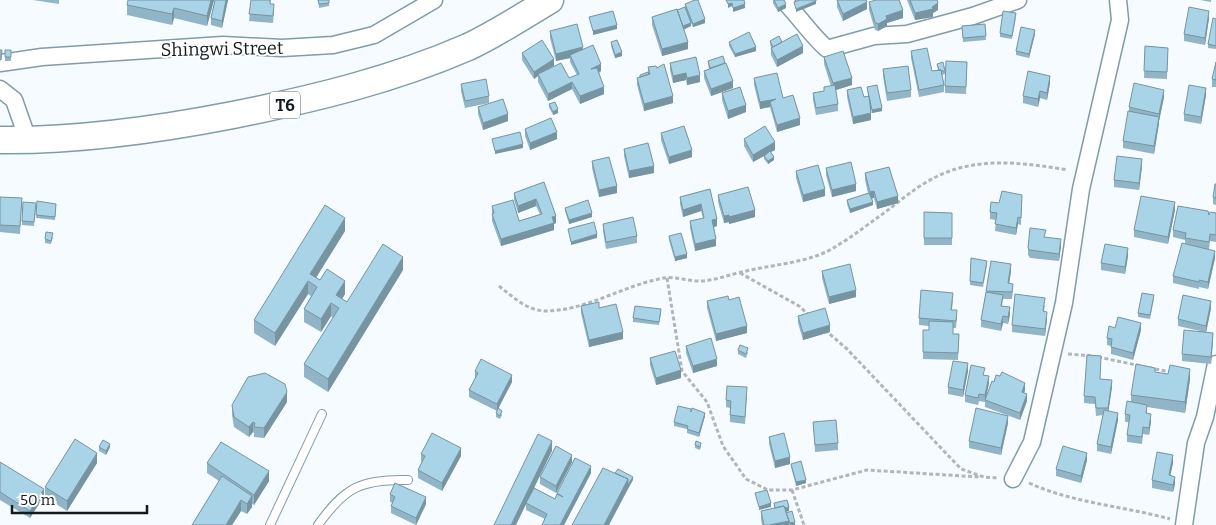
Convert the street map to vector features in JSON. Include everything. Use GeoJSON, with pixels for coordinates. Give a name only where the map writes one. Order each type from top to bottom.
{"type":"FeatureCollection","features":[{"type":"Feature","properties":{"kind":"highway","name":"T6"},"geometry":{"type":"LineString","coordinates":[[0,140],[28,140],[170,127],[295,103],[359,87],[408,71],[469,46],[550,0]]}},
{"type":"Feature","properties":{"kind":"street","name":"Shingwi Street"},"geometry":{"type":"LineString","coordinates":[[0,63],[42,57],[223,45],[282,48],[333,46],[374,35],[434,0]]}},
{"type":"Feature","properties":{"kind":"street"},"geometry":{"type":"LineString","coordinates":[[783,0],[798,16],[809,32],[827,49],[874,36],[907,34],[973,16],[1018,0]]}},
{"type":"Feature","properties":{"kind":"street"},"geometry":{"type":"LineString","coordinates":[[1012,479],[1032,442],[1053,353],[1064,303],[1085,172],[1120,20],[1118,0]]}},
{"type":"Feature","properties":{"kind":"street"},"geometry":{"type":"LineString","coordinates":[[0,89],[14,100],[28,140]]}},
{"type":"Feature","properties":{"kind":"street"},"geometry":{"type":"LineString","coordinates":[[1187,524],[1196,443],[1205,417],[1216,364]]}},
{"type":"Feature","properties":{"kind":"lane"},"geometry":{"type":"LineString","coordinates":[[270,525],[322,414]]}},
{"type":"Feature","properties":{"kind":"lane"},"geometry":{"type":"LineString","coordinates":[[318,525],[343,494],[364,484],[386,480],[408,480]]}},
{"type":"Feature","properties":{"kind":"path"},"geometry":{"type":"LineString","coordinates":[[499,286],[518,302],[543,311],[559,310],[599,299],[643,283],[667,278],[695,282],[716,280],[740,272],[817,256],[859,231],[924,183],[956,168],[991,162],[1025,163],[1085,172]]}},
{"type":"Feature","properties":{"kind":"path"},"geometry":{"type":"LineString","coordinates":[[740,272],[799,306],[813,318]]}},
{"type":"Feature","properties":{"kind":"path"},"geometry":{"type":"LineString","coordinates":[[667,278],[682,371],[707,402],[723,446],[746,479],[768,490],[792,490],[867,470],[1012,479],[1022,480],[1056,495],[1143,512],[1187,524]]}},
{"type":"Feature","properties":{"kind":"path"},"geometry":{"type":"LineString","coordinates":[[820,324],[847,349],[961,469],[984,477]]}},
{"type":"Feature","properties":{"kind":"path"},"geometry":{"type":"LineString","coordinates":[[1053,353],[1126,361],[1178,374]]}},
{"type":"Feature","properties":{"kind":"path"},"geometry":{"type":"LineString","coordinates":[[792,490],[804,525]]}},
{"type":"Feature","properties":{"kind":"building"},"geometry":{"type":"Polygon","coordinates":[[[128,0],[211,0],[207,16],[174,8],[172,14],[127,5],[128,0]]]}},
{"type":"Feature","properties":{"kind":"building"},"geometry":{"type":"Polygon","coordinates":[[[215,0],[226,0],[222,21],[211,18],[215,0]]]}},
{"type":"Feature","properties":{"kind":"building"},"geometry":{"type":"Polygon","coordinates":[[[251,0],[270,0],[270,4],[274,4],[273,16],[249,14],[251,0]]]}},
{"type":"Feature","properties":{"kind":"building"},"geometry":{"type":"Polygon","coordinates":[[[318,0],[329,0],[329,3],[319,4],[318,0]]]}},
{"type":"Feature","properties":{"kind":"building"},"geometry":{"type":"Polygon","coordinates":[[[698,0],[705,19],[693,24],[685,4],[698,0]]]}},
{"type":"Feature","properties":{"kind":"building"},"geometry":{"type":"Polygon","coordinates":[[[726,0],[744,0],[745,4],[733,8],[732,3],[728,4],[726,0]]]}},
{"type":"Feature","properties":{"kind":"building"},"geometry":{"type":"Polygon","coordinates":[[[774,0],[784,0],[786,4],[778,8],[774,0]]]}},
{"type":"Feature","properties":{"kind":"building"},"geometry":{"type":"Polygon","coordinates":[[[800,0],[816,1],[796,9],[794,2],[800,0]]]}},
{"type":"Feature","properties":{"kind":"building"},"geometry":{"type":"Polygon","coordinates":[[[837,0],[866,0],[867,2],[843,14],[837,0]]]}},
{"type":"Feature","properties":{"kind":"building"},"geometry":{"type":"Polygon","coordinates":[[[876,0],[899,0],[903,10],[886,16],[887,19],[878,24],[875,22],[869,2],[876,0]]]}},
{"type":"Feature","properties":{"kind":"building"},"geometry":{"type":"Polygon","coordinates":[[[910,0],[937,0],[938,3],[932,7],[933,9],[915,13],[910,0]]]}},
{"type":"Feature","properties":{"kind":"building"},"geometry":{"type":"Polygon","coordinates":[[[685,7],[691,23],[683,26],[677,10],[685,7]]]}},
{"type":"Feature","properties":{"kind":"building"},"geometry":{"type":"Polygon","coordinates":[[[1189,7],[1209,11],[1205,38],[1184,34],[1189,7]]]}},
{"type":"Feature","properties":{"kind":"building"},"geometry":{"type":"Polygon","coordinates":[[[677,9],[688,42],[662,49],[652,17],[677,9]]]}},
{"type":"Feature","properties":{"kind":"building"},"geometry":{"type":"Polygon","coordinates":[[[613,11],[617,25],[593,31],[589,17],[613,11]]]}},
{"type":"Feature","properties":{"kind":"building"},"geometry":{"type":"Polygon","coordinates":[[[1003,11],[1016,13],[1012,36],[1000,33],[1003,11]]]}},
{"type":"Feature","properties":{"kind":"building"},"geometry":{"type":"Polygon","coordinates":[[[1213,18],[1216,19],[1216,46],[1208,44],[1213,18]]]}},
{"type":"Feature","properties":{"kind":"building"},"geometry":{"type":"Polygon","coordinates":[[[577,24],[583,47],[556,54],[550,31],[577,24]]]}},
{"type":"Feature","properties":{"kind":"building"},"geometry":{"type":"Polygon","coordinates":[[[985,24],[986,36],[963,38],[962,26],[985,24]]]}},
{"type":"Feature","properties":{"kind":"building"},"geometry":{"type":"Polygon","coordinates":[[[1021,27],[1035,30],[1029,54],[1016,51],[1021,27]]]}},
{"type":"Feature","properties":{"kind":"building"},"geometry":{"type":"Polygon","coordinates":[[[749,32],[756,47],[735,54],[729,42],[749,32]]]}},
{"type":"Feature","properties":{"kind":"building"},"geometry":{"type":"Polygon","coordinates":[[[797,34],[803,46],[777,60],[771,48],[797,34]]]}},
{"type":"Feature","properties":{"kind":"building"},"geometry":{"type":"Polygon","coordinates":[[[779,36],[782,42],[773,47],[770,41],[779,36]]]}},
{"type":"Feature","properties":{"kind":"building"},"geometry":{"type":"Polygon","coordinates":[[[542,40],[554,59],[534,72],[522,53],[542,40]]]}},
{"type":"Feature","properties":{"kind":"building"},"geometry":{"type":"Polygon","coordinates":[[[617,40],[622,52],[615,55],[611,42],[617,40]]]}},
{"type":"Feature","properties":{"kind":"building"},"geometry":{"type":"Polygon","coordinates":[[[593,45],[601,64],[591,69],[597,68],[604,87],[580,96],[572,82],[548,94],[538,74],[561,63],[569,78],[579,74],[570,55],[593,45]]]}},
{"type":"Feature","properties":{"kind":"building"},"geometry":{"type":"Polygon","coordinates":[[[1145,46],[1168,48],[1167,72],[1144,71],[1145,46]]]}},
{"type":"Feature","properties":{"kind":"building"},"geometry":{"type":"Polygon","coordinates":[[[927,48],[932,71],[941,70],[944,85],[919,90],[911,51],[927,48]]]}},
{"type":"Feature","properties":{"kind":"building"},"geometry":{"type":"Polygon","coordinates":[[[5,50],[11,50],[11,57],[5,57],[5,50]]]}},
{"type":"Feature","properties":{"kind":"building"},"geometry":{"type":"Polygon","coordinates":[[[843,51],[852,78],[833,83],[824,57],[843,51]]]}},
{"type":"Feature","properties":{"kind":"building"},"geometry":{"type":"Polygon","coordinates":[[[723,56],[725,63],[710,68],[708,61],[723,56]]]}},
{"type":"Feature","properties":{"kind":"building"},"geometry":{"type":"Polygon","coordinates":[[[696,57],[700,75],[687,78],[686,73],[673,76],[670,63],[696,57]]]}},
{"type":"Feature","properties":{"kind":"building"},"geometry":{"type":"Polygon","coordinates":[[[946,61],[967,62],[966,87],[945,86],[946,61]]]}},
{"type":"Feature","properties":{"kind":"building"},"geometry":{"type":"Polygon","coordinates":[[[943,62],[945,71],[941,71],[937,64],[943,62]]]}},
{"type":"Feature","properties":{"kind":"building"},"geometry":{"type":"Polygon","coordinates":[[[1216,62],[1216,80],[1212,79],[1216,62]]]}},
{"type":"Feature","properties":{"kind":"building"},"geometry":{"type":"Polygon","coordinates":[[[726,63],[733,81],[711,89],[704,71],[726,63]]]}},
{"type":"Feature","properties":{"kind":"building"},"geometry":{"type":"Polygon","coordinates":[[[664,64],[673,96],[644,104],[637,78],[650,74],[648,67],[656,66],[657,68],[664,64]]]}},
{"type":"Feature","properties":{"kind":"building"},"geometry":{"type":"Polygon","coordinates":[[[908,66],[911,90],[887,93],[883,69],[908,66]]]}},
{"type":"Feature","properties":{"kind":"building"},"geometry":{"type":"Polygon","coordinates":[[[1028,71],[1050,76],[1047,93],[1040,91],[1038,99],[1023,96],[1028,71]]]}},
{"type":"Feature","properties":{"kind":"building"},"geometry":{"type":"Polygon","coordinates":[[[648,72],[649,74],[640,77],[640,75],[648,72]]]}},
{"type":"Feature","properties":{"kind":"building"},"geometry":{"type":"Polygon","coordinates":[[[777,73],[783,98],[793,95],[800,118],[777,125],[770,102],[776,99],[760,102],[754,78],[777,73]]]}},
{"type":"Feature","properties":{"kind":"building"},"geometry":{"type":"Polygon","coordinates":[[[486,79],[489,96],[465,101],[461,84],[486,79]]]}},
{"type":"Feature","properties":{"kind":"building"},"geometry":{"type":"Polygon","coordinates":[[[1134,83],[1164,90],[1159,114],[1129,107],[1134,83]]]}},
{"type":"Feature","properties":{"kind":"building"},"geometry":{"type":"Polygon","coordinates":[[[835,85],[838,104],[816,108],[813,93],[824,91],[824,87],[835,85]]]}},
{"type":"Feature","properties":{"kind":"building"},"geometry":{"type":"Polygon","coordinates":[[[877,85],[882,108],[872,110],[867,87],[877,85]]]}},
{"type":"Feature","properties":{"kind":"building"},"geometry":{"type":"Polygon","coordinates":[[[1189,85],[1206,88],[1201,117],[1184,114],[1189,85]]]}},
{"type":"Feature","properties":{"kind":"building"},"geometry":{"type":"Polygon","coordinates":[[[740,87],[746,105],[728,111],[722,93],[740,87]]]}},
{"type":"Feature","properties":{"kind":"building"},"geometry":{"type":"Polygon","coordinates":[[[861,87],[864,97],[869,96],[871,113],[853,117],[847,90],[861,87]]]}},
{"type":"Feature","properties":{"kind":"building"},"geometry":{"type":"Polygon","coordinates":[[[503,99],[508,114],[483,123],[478,107],[503,99]]]}},
{"type":"Feature","properties":{"kind":"building"},"geometry":{"type":"Polygon","coordinates":[[[555,102],[558,109],[553,112],[549,104],[555,102]]]}},
{"type":"Feature","properties":{"kind":"building"},"geometry":{"type":"Polygon","coordinates":[[[1128,111],[1159,117],[1154,146],[1123,141],[1128,111]]]}},
{"type":"Feature","properties":{"kind":"building"},"geometry":{"type":"Polygon","coordinates":[[[551,118],[557,132],[530,143],[525,129],[551,118]]]}},
{"type":"Feature","properties":{"kind":"building"},"geometry":{"type":"Polygon","coordinates":[[[684,126],[692,150],[669,157],[661,133],[684,126]]]}},
{"type":"Feature","properties":{"kind":"building"},"geometry":{"type":"Polygon","coordinates":[[[765,126],[775,142],[753,155],[744,139],[765,126]]]}},
{"type":"Feature","properties":{"kind":"building"},"geometry":{"type":"Polygon","coordinates":[[[520,132],[523,144],[495,151],[492,139],[520,132]]]}},
{"type":"Feature","properties":{"kind":"building"},"geometry":{"type":"Polygon","coordinates":[[[648,143],[654,166],[629,171],[624,149],[648,143]]]}},
{"type":"Feature","properties":{"kind":"building"},"geometry":{"type":"Polygon","coordinates":[[[770,151],[774,157],[768,161],[764,156],[770,151]]]}},
{"type":"Feature","properties":{"kind":"building"},"geometry":{"type":"Polygon","coordinates":[[[1117,156],[1142,159],[1139,183],[1114,180],[1117,156]]]}},
{"type":"Feature","properties":{"kind":"building"},"geometry":{"type":"Polygon","coordinates":[[[609,157],[617,186],[599,190],[592,161],[609,157]]]}},
{"type":"Feature","properties":{"kind":"building"},"geometry":{"type":"Polygon","coordinates":[[[851,162],[856,184],[832,190],[826,168],[851,162]]]}},
{"type":"Feature","properties":{"kind":"building"},"geometry":{"type":"Polygon","coordinates":[[[818,165],[825,189],[803,195],[796,171],[818,165]]]}},
{"type":"Feature","properties":{"kind":"building"},"geometry":{"type":"Polygon","coordinates":[[[889,167],[898,196],[877,202],[874,191],[870,192],[865,173],[889,167]]]}},
{"type":"Feature","properties":{"kind":"building"},"geometry":{"type":"Polygon","coordinates":[[[544,182],[556,216],[552,217],[554,223],[501,239],[492,214],[494,213],[492,206],[513,200],[519,221],[542,214],[536,199],[518,206],[514,193],[544,182]]]}},
{"type":"Feature","properties":{"kind":"building"},"geometry":{"type":"Polygon","coordinates":[[[1216,184],[1216,198],[1213,197],[1216,184]]]}},
{"type":"Feature","properties":{"kind":"building"},"geometry":{"type":"Polygon","coordinates":[[[748,187],[755,210],[729,217],[729,215],[724,216],[718,195],[748,187]]]}},
{"type":"Feature","properties":{"kind":"building"},"geometry":{"type":"Polygon","coordinates":[[[710,189],[717,219],[712,220],[716,239],[695,244],[690,221],[704,218],[701,204],[683,210],[680,197],[710,189]]]}},
{"type":"Feature","properties":{"kind":"building"},"geometry":{"type":"Polygon","coordinates":[[[1002,191],[1022,195],[1021,218],[1018,217],[1016,228],[995,224],[997,213],[990,212],[991,202],[999,203],[1002,191]]]}},
{"type":"Feature","properties":{"kind":"building"},"geometry":{"type":"Polygon","coordinates":[[[869,193],[873,202],[850,209],[847,200],[869,193]]]}},
{"type":"Feature","properties":{"kind":"building"},"geometry":{"type":"Polygon","coordinates":[[[1141,196],[1175,202],[1168,237],[1134,230],[1141,196]]]}},
{"type":"Feature","properties":{"kind":"building"},"geometry":{"type":"Polygon","coordinates":[[[0,197],[22,198],[20,226],[0,225],[0,197]]]}},
{"type":"Feature","properties":{"kind":"building"},"geometry":{"type":"Polygon","coordinates":[[[588,200],[592,213],[569,220],[565,208],[588,200]]]}},
{"type":"Feature","properties":{"kind":"building"},"geometry":{"type":"Polygon","coordinates":[[[37,201],[56,204],[55,217],[36,215],[37,201]]]}},
{"type":"Feature","properties":{"kind":"building"},"geometry":{"type":"Polygon","coordinates":[[[23,202],[36,203],[34,222],[22,221],[23,202]]]}},
{"type":"Feature","properties":{"kind":"building"},"geometry":{"type":"Polygon","coordinates":[[[325,205],[345,218],[310,274],[320,280],[327,269],[345,281],[336,295],[347,302],[383,244],[403,257],[328,379],[304,364],[339,308],[331,303],[321,319],[304,309],[317,287],[308,281],[275,333],[254,320],[325,205]]]}},
{"type":"Feature","properties":{"kind":"building"},"geometry":{"type":"Polygon","coordinates":[[[1178,206],[1208,211],[1209,215],[1210,212],[1216,213],[1216,235],[1210,234],[1209,242],[1185,238],[1186,233],[1173,230],[1178,206]]]}},
{"type":"Feature","properties":{"kind":"building"},"geometry":{"type":"Polygon","coordinates":[[[924,212],[952,213],[952,238],[924,238],[924,212]]]}},
{"type":"Feature","properties":{"kind":"building"},"geometry":{"type":"Polygon","coordinates":[[[633,217],[637,236],[606,242],[603,224],[633,217]]]}},
{"type":"Feature","properties":{"kind":"building"},"geometry":{"type":"Polygon","coordinates":[[[594,222],[597,234],[571,242],[568,229],[594,222]]]}},
{"type":"Feature","properties":{"kind":"building"},"geometry":{"type":"Polygon","coordinates":[[[1030,228],[1046,230],[1044,237],[1061,239],[1059,254],[1030,250],[1028,248],[1030,228]]]}},
{"type":"Feature","properties":{"kind":"building"},"geometry":{"type":"Polygon","coordinates":[[[46,232],[53,233],[51,241],[45,239],[46,232]]]}},
{"type":"Feature","properties":{"kind":"building"},"geometry":{"type":"Polygon","coordinates":[[[681,233],[687,254],[675,257],[669,236],[681,233]]]}},
{"type":"Feature","properties":{"kind":"building"},"geometry":{"type":"Polygon","coordinates":[[[1182,243],[1215,251],[1208,282],[1199,280],[1199,282],[1173,276],[1182,243]]]}},
{"type":"Feature","properties":{"kind":"building"},"geometry":{"type":"Polygon","coordinates":[[[1105,244],[1128,248],[1125,267],[1101,263],[1105,244]]]}},
{"type":"Feature","properties":{"kind":"building"},"geometry":{"type":"Polygon","coordinates":[[[971,258],[987,261],[983,283],[970,281],[971,258]]]}},
{"type":"Feature","properties":{"kind":"building"},"geometry":{"type":"Polygon","coordinates":[[[991,261],[1011,264],[1008,283],[1013,284],[1012,292],[986,291],[991,261]]]}},
{"type":"Feature","properties":{"kind":"building"},"geometry":{"type":"Polygon","coordinates":[[[850,264],[856,290],[829,297],[822,271],[850,264]]]}},
{"type":"Feature","properties":{"kind":"building"},"geometry":{"type":"Polygon","coordinates":[[[921,290],[953,293],[951,310],[957,310],[956,321],[919,318],[921,290]]]}},
{"type":"Feature","properties":{"kind":"building"},"geometry":{"type":"Polygon","coordinates":[[[986,292],[1003,295],[1001,306],[1010,307],[1008,317],[1003,316],[1001,324],[981,320],[986,292]]]}},
{"type":"Feature","properties":{"kind":"building"},"geometry":{"type":"Polygon","coordinates":[[[1142,293],[1154,295],[1150,315],[1138,313],[1142,293]]]}},
{"type":"Feature","properties":{"kind":"building"},"geometry":{"type":"Polygon","coordinates":[[[1015,294],[1045,298],[1043,311],[1047,312],[1045,329],[1012,325],[1015,294]]]}},
{"type":"Feature","properties":{"kind":"building"},"geometry":{"type":"Polygon","coordinates":[[[1183,295],[1211,301],[1206,326],[1178,319],[1183,295]]]}},
{"type":"Feature","properties":{"kind":"building"},"geometry":{"type":"Polygon","coordinates":[[[728,296],[729,300],[739,297],[747,326],[716,334],[707,301],[728,296]]]}},
{"type":"Feature","properties":{"kind":"building"},"geometry":{"type":"Polygon","coordinates":[[[599,302],[599,308],[616,304],[623,332],[589,340],[581,306],[599,302]]]}},
{"type":"Feature","properties":{"kind":"building"},"geometry":{"type":"Polygon","coordinates":[[[635,306],[661,309],[659,322],[633,318],[635,306]]]}},
{"type":"Feature","properties":{"kind":"building"},"geometry":{"type":"Polygon","coordinates":[[[825,308],[830,325],[803,333],[798,316],[825,308]]]}},
{"type":"Feature","properties":{"kind":"building"},"geometry":{"type":"Polygon","coordinates":[[[1118,317],[1141,323],[1133,353],[1111,347],[1112,339],[1107,338],[1109,326],[1115,328],[1118,317]]]}},
{"type":"Feature","properties":{"kind":"building"},"geometry":{"type":"Polygon","coordinates":[[[929,321],[953,322],[953,334],[959,334],[958,353],[923,352],[923,330],[929,330],[929,321]]]}},
{"type":"Feature","properties":{"kind":"building"},"geometry":{"type":"Polygon","coordinates":[[[1184,330],[1213,333],[1211,357],[1182,354],[1184,330]]]}},
{"type":"Feature","properties":{"kind":"building"},"geometry":{"type":"Polygon","coordinates":[[[711,338],[717,359],[693,366],[686,346],[711,338]]]}},
{"type":"Feature","properties":{"kind":"building"},"geometry":{"type":"Polygon","coordinates":[[[740,345],[748,348],[746,354],[738,350],[740,345]]]}},
{"type":"Feature","properties":{"kind":"building"},"geometry":{"type":"Polygon","coordinates":[[[675,351],[681,370],[656,378],[650,358],[675,351]]]}},
{"type":"Feature","properties":{"kind":"building"},"geometry":{"type":"Polygon","coordinates":[[[1087,355],[1101,356],[1100,379],[1112,380],[1108,408],[1096,408],[1095,397],[1084,396],[1087,355]]]}},
{"type":"Feature","properties":{"kind":"building"},"geometry":{"type":"Polygon","coordinates":[[[481,359],[512,375],[497,404],[469,390],[478,373],[475,371],[481,359]]]}},
{"type":"Feature","properties":{"kind":"building"},"geometry":{"type":"Polygon","coordinates":[[[953,361],[968,363],[963,390],[948,387],[953,361]]]}},
{"type":"Feature","properties":{"kind":"building"},"geometry":{"type":"Polygon","coordinates":[[[1136,364],[1155,368],[1155,372],[1168,374],[1170,365],[1190,369],[1185,402],[1131,395],[1136,364]]]}},
{"type":"Feature","properties":{"kind":"building"},"geometry":{"type":"Polygon","coordinates":[[[971,365],[985,368],[983,375],[989,376],[985,395],[979,394],[978,398],[965,395],[971,365]]]}},
{"type":"Feature","properties":{"kind":"building"},"geometry":{"type":"Polygon","coordinates":[[[1002,372],[1025,383],[1022,392],[1027,394],[1020,413],[985,400],[992,381],[994,382],[996,375],[1000,376],[1002,372]]]}},
{"type":"Feature","properties":{"kind":"building"},"geometry":{"type":"Polygon","coordinates":[[[265,373],[285,384],[287,392],[264,428],[254,427],[255,423],[253,422],[249,427],[234,417],[232,405],[248,377],[265,373]]]}},
{"type":"Feature","properties":{"kind":"building"},"geometry":{"type":"Polygon","coordinates":[[[727,386],[747,387],[745,417],[730,415],[731,401],[726,400],[727,386]]]}},
{"type":"Feature","properties":{"kind":"building"},"geometry":{"type":"Polygon","coordinates":[[[1127,401],[1147,405],[1146,413],[1151,414],[1149,428],[1143,427],[1142,437],[1127,435],[1130,415],[1125,414],[1127,401]]]}},
{"type":"Feature","properties":{"kind":"building"},"geometry":{"type":"Polygon","coordinates":[[[678,406],[691,409],[691,412],[692,408],[705,413],[699,433],[687,429],[688,426],[674,422],[678,406]]]}},
{"type":"Feature","properties":{"kind":"building"},"geometry":{"type":"Polygon","coordinates":[[[498,408],[502,411],[500,416],[496,413],[498,408]]]}},
{"type":"Feature","properties":{"kind":"building"},"geometry":{"type":"Polygon","coordinates":[[[976,408],[1008,416],[1001,448],[969,441],[976,408]]]}},
{"type":"Feature","properties":{"kind":"building"},"geometry":{"type":"Polygon","coordinates":[[[1104,410],[1118,413],[1111,447],[1097,444],[1104,410]]]}},
{"type":"Feature","properties":{"kind":"building"},"geometry":{"type":"Polygon","coordinates":[[[836,420],[838,443],[815,445],[813,422],[836,420]]]}},
{"type":"Feature","properties":{"kind":"building"},"geometry":{"type":"Polygon","coordinates":[[[432,433],[461,448],[442,483],[418,470],[425,456],[421,454],[432,433]]]}},
{"type":"Feature","properties":{"kind":"building"},"geometry":{"type":"Polygon","coordinates":[[[784,433],[790,457],[775,461],[769,437],[784,433]]]}},
{"type":"Feature","properties":{"kind":"building"},"geometry":{"type":"Polygon","coordinates":[[[538,434],[552,441],[511,525],[494,525],[538,434]]]}},
{"type":"Feature","properties":{"kind":"building"},"geometry":{"type":"Polygon","coordinates":[[[75,439],[97,453],[67,501],[45,487],[75,439]]]}},
{"type":"Feature","properties":{"kind":"building"},"geometry":{"type":"Polygon","coordinates":[[[103,440],[110,444],[106,451],[99,447],[103,440]]]}},
{"type":"Feature","properties":{"kind":"building"},"geometry":{"type":"Polygon","coordinates":[[[696,441],[701,443],[700,447],[695,445],[696,441]]]}},
{"type":"Feature","properties":{"kind":"building"},"geometry":{"type":"Polygon","coordinates":[[[221,442],[269,471],[254,495],[207,463],[221,442]]]}},
{"type":"Feature","properties":{"kind":"building"},"geometry":{"type":"Polygon","coordinates":[[[556,446],[572,455],[556,486],[540,477],[556,446]]]}},
{"type":"Feature","properties":{"kind":"building"},"geometry":{"type":"Polygon","coordinates":[[[1063,446],[1087,453],[1081,476],[1056,469],[1063,446]]]}},
{"type":"Feature","properties":{"kind":"building"},"geometry":{"type":"Polygon","coordinates":[[[1157,452],[1173,455],[1169,475],[1175,477],[1173,485],[1152,480],[1157,452]]]}},
{"type":"Feature","properties":{"kind":"building"},"geometry":{"type":"Polygon","coordinates":[[[575,458],[591,466],[560,525],[542,525],[547,514],[526,503],[534,488],[555,499],[557,494],[563,497],[557,493],[575,458]]]}},
{"type":"Feature","properties":{"kind":"building"},"geometry":{"type":"Polygon","coordinates":[[[801,461],[806,480],[796,482],[791,464],[801,461]]]}},
{"type":"Feature","properties":{"kind":"building"},"geometry":{"type":"Polygon","coordinates":[[[0,462],[44,489],[30,511],[0,492],[0,462]]]}},
{"type":"Feature","properties":{"kind":"building"},"geometry":{"type":"Polygon","coordinates":[[[603,468],[628,479],[604,525],[572,525],[603,468]]]}},
{"type":"Feature","properties":{"kind":"building"},"geometry":{"type":"Polygon","coordinates":[[[618,469],[633,477],[628,485],[628,479],[615,473],[618,469]]]}},
{"type":"Feature","properties":{"kind":"building"},"geometry":{"type":"Polygon","coordinates":[[[222,476],[252,496],[247,504],[241,500],[226,525],[192,525],[222,476]]]}},
{"type":"Feature","properties":{"kind":"building"},"geometry":{"type":"Polygon","coordinates":[[[395,483],[426,497],[416,518],[391,506],[395,497],[390,494],[395,483]]]}},
{"type":"Feature","properties":{"kind":"building"},"geometry":{"type":"Polygon","coordinates":[[[767,490],[771,503],[759,507],[755,493],[767,490]]]}},
{"type":"Feature","properties":{"kind":"building"},"geometry":{"type":"Polygon","coordinates":[[[787,500],[789,507],[775,508],[774,503],[787,500]]]}},
{"type":"Feature","properties":{"kind":"building"},"geometry":{"type":"Polygon","coordinates":[[[784,506],[789,521],[764,525],[761,511],[784,506]]]}},
{"type":"Feature","properties":{"kind":"building"},"geometry":{"type":"Polygon","coordinates":[[[792,511],[795,522],[790,523],[786,513],[792,511]]]}}]}
